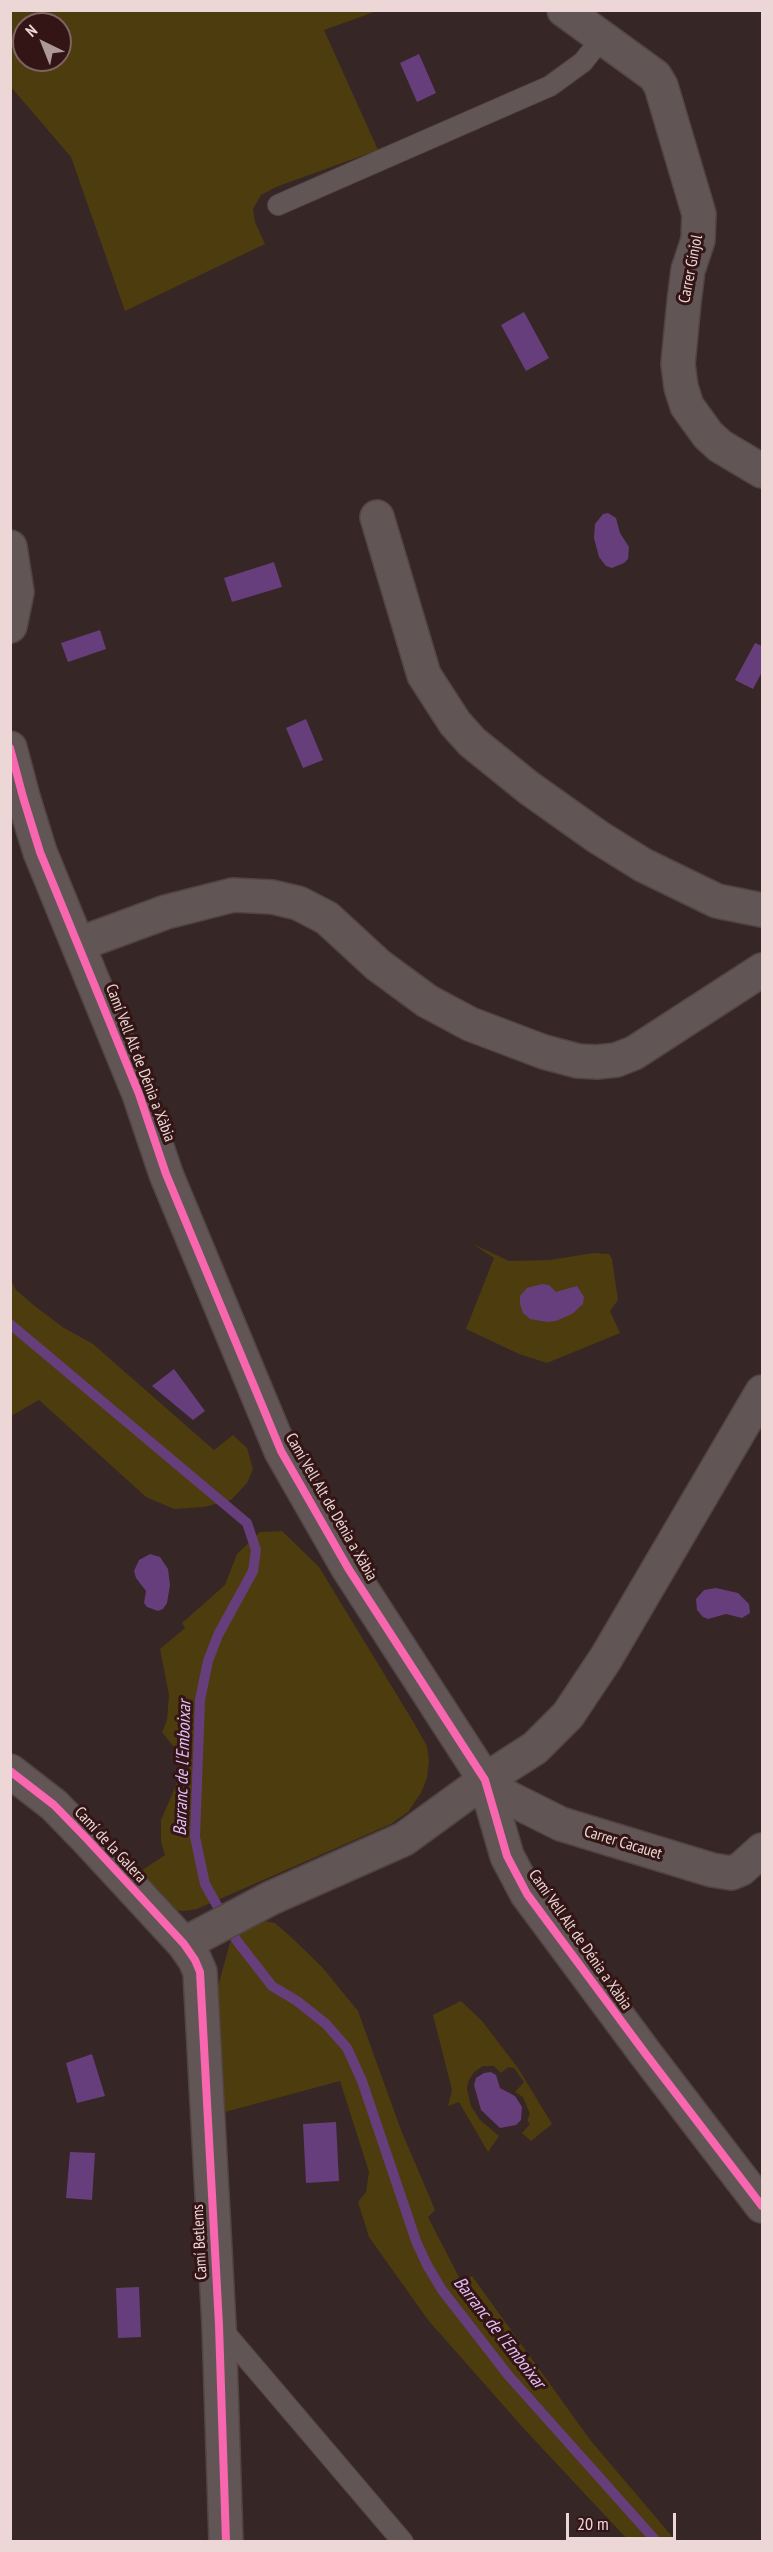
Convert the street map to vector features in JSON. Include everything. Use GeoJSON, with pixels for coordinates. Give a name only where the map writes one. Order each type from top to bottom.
{"type":"FeatureCollection","features":[{"type":"Feature","properties":{"kind":"street","name":"Carrer Ginjol"},"geometry":{"type":"LineString","coordinates":[[564,10],[655,76],[661,86],[699,214],[698,240],[688,270],[685,292],[678,364],[681,387],[687,406],[696,420],[720,446],[762,471]]}},
{"type":"Feature","properties":{"kind":"street"},"geometry":{"type":"LineString","coordinates":[[377,517],[424,675],[455,723],[472,742],[529,788],[598,837],[643,865],[717,901],[762,910]]}},
{"type":"Feature","properties":{"kind":"street"},"geometry":{"type":"LineString","coordinates":[[10,547],[17,592],[10,626]]}},
{"type":"Feature","properties":{"kind":"street","name":"Camí Vell Alt de Dénia a Xàbia"},"geometry":{"type":"LineString","coordinates":[[10,748],[40,852],[139,1094],[166,1174],[281,1451],[348,1568],[485,1780],[507,1856],[527,1894],[762,2206]]}},
{"type":"Feature","properties":{"kind":"street"},"geometry":{"type":"LineString","coordinates":[[79,944],[166,912],[233,895],[272,897],[298,903],[327,918],[378,965],[428,1000],[470,1024],[544,1052],[578,1061],[597,1062],[616,1060],[634,1053],[762,970]]}},
{"type":"Feature","properties":{"kind":"street"},"geometry":{"type":"LineString","coordinates":[[184,1944],[271,1898],[404,1839],[485,1780],[535,1748],[568,1715],[606,1658],[762,1392]]}},
{"type":"Feature","properties":{"kind":"street","name":"Camí de la Galera"},"geometry":{"type":"LineString","coordinates":[[10,1771],[54,1805],[184,1944]]}},
{"type":"Feature","properties":{"kind":"street","name":"Carrer Cacauet"},"geometry":{"type":"LineString","coordinates":[[485,1780],[507,1797],[561,1824],[712,1870],[731,1873],[741,1869],[762,1850]]}},
{"type":"Feature","properties":{"kind":"street","name":"Camí Betlems"},"geometry":{"type":"LineString","coordinates":[[184,1944],[200,1972],[219,2325],[226,2541]]}},
{"type":"Feature","properties":{"kind":"lane"},"geometry":{"type":"LineString","coordinates":[[278,205],[550,86],[583,62],[601,39]]}},
{"type":"Feature","properties":{"kind":"lane"},"geometry":{"type":"LineString","coordinates":[[219,2325],[403,2541]]}},
{"type":"Feature","properties":{"kind":"shaded area"},"geometry":{"type":"Polygon","coordinates":[[[10,11],[377,11],[324,30],[378,150],[276,187],[261,195],[253,209],[255,222],[265,244],[125,311],[71,157],[11,87],[10,11]]]}},
{"type":"Feature","properties":{"kind":"shaded area"},"geometry":{"type":"Polygon","coordinates":[[[419,54],[436,93],[417,102],[400,63],[419,54]]]}},
{"type":"Feature","properties":{"kind":"shaded area"},"geometry":{"type":"Polygon","coordinates":[[[524,312],[549,358],[526,371],[501,325],[524,312]]]}},
{"type":"Feature","properties":{"kind":"shaded area"},"geometry":{"type":"Polygon","coordinates":[[[608,513],[616,518],[620,533],[629,547],[628,559],[612,568],[606,566],[599,557],[594,538],[595,524],[603,514],[608,513]]]}},
{"type":"Feature","properties":{"kind":"shaded area"},"geometry":{"type":"Polygon","coordinates":[[[274,562],[282,587],[232,602],[224,578],[274,562]]]}},
{"type":"Feature","properties":{"kind":"shaded area"},"geometry":{"type":"Polygon","coordinates":[[[100,630],[106,649],[68,662],[61,643],[100,630]]]}},
{"type":"Feature","properties":{"kind":"shaded area"},"geometry":{"type":"Polygon","coordinates":[[[755,643],[762,646],[762,672],[753,689],[735,680],[755,643]]]}},
{"type":"Feature","properties":{"kind":"shaded area"},"geometry":{"type":"Polygon","coordinates":[[[306,719],[323,760],[303,768],[286,728],[306,719]]]}},
{"type":"Feature","properties":{"kind":"shaded area"},"geometry":{"type":"Polygon","coordinates":[[[473,1244],[509,1261],[550,1260],[593,1253],[609,1254],[612,1259],[618,1300],[610,1311],[620,1333],[547,1363],[519,1354],[466,1329],[494,1258],[473,1244]]]}},
{"type":"Feature","properties":{"kind":"shaded area"},"geometry":{"type":"Polygon","coordinates":[[[11,1280],[16,1290],[36,1307],[64,1328],[93,1344],[214,1450],[233,1435],[247,1448],[253,1469],[247,1483],[231,1500],[204,1507],[174,1509],[146,1497],[39,1400],[11,1416],[11,1280]]]}},
{"type":"Feature","properties":{"kind":"shaded area"},"geometry":{"type":"Polygon","coordinates":[[[542,1284],[549,1285],[556,1292],[577,1286],[584,1297],[583,1304],[572,1314],[556,1321],[530,1319],[523,1313],[520,1296],[527,1288],[542,1284]]]}},
{"type":"Feature","properties":{"kind":"shaded area"},"geometry":{"type":"Polygon","coordinates":[[[174,1369],[205,1411],[193,1420],[152,1386],[174,1369]]]}},
{"type":"Feature","properties":{"kind":"shaded area"},"geometry":{"type":"Polygon","coordinates":[[[282,1531],[319,1567],[414,1723],[427,1746],[429,1761],[427,1778],[421,1793],[408,1812],[391,1824],[197,1909],[173,1910],[164,1903],[141,1871],[165,1855],[161,1841],[161,1820],[179,1773],[176,1750],[162,1732],[167,1720],[169,1695],[160,1649],[185,1628],[182,1623],[225,1585],[237,1554],[260,1532],[282,1531]]]}},
{"type":"Feature","properties":{"kind":"shaded area"},"geometry":{"type":"Polygon","coordinates":[[[150,1554],[160,1557],[168,1569],[170,1585],[167,1603],[163,1609],[158,1611],[147,1607],[144,1603],[146,1591],[136,1578],[134,1571],[139,1560],[150,1554]]]}},
{"type":"Feature","properties":{"kind":"shaded area"},"geometry":{"type":"Polygon","coordinates":[[[716,1588],[738,1593],[749,1604],[750,1613],[742,1618],[726,1614],[708,1619],[703,1617],[697,1610],[696,1599],[704,1590],[716,1588]]]}},
{"type":"Feature","properties":{"kind":"shaded area"},"geometry":{"type":"Polygon","coordinates":[[[258,1920],[275,1923],[291,1937],[322,1967],[358,2011],[401,2130],[435,2210],[428,2217],[462,2283],[472,2276],[591,2441],[676,2541],[629,2541],[526,2431],[428,2320],[369,2237],[358,2202],[366,2192],[369,2172],[340,2081],[225,2112],[218,2093],[217,1990],[231,1939],[244,1927],[258,1920]]]}},
{"type":"Feature","properties":{"kind":"shaded area"},"geometry":{"type":"Polygon","coordinates":[[[461,2001],[482,2021],[518,2068],[552,2124],[531,2141],[522,2133],[530,2124],[527,2120],[530,2114],[523,2097],[515,2092],[524,2082],[514,2068],[508,2067],[501,2073],[494,2066],[483,2066],[474,2072],[468,2082],[467,2089],[471,2106],[480,2120],[499,2136],[488,2152],[459,2102],[448,2106],[452,2090],[433,2015],[461,2001]]]}},
{"type":"Feature","properties":{"kind":"shaded area"},"geometry":{"type":"Polygon","coordinates":[[[92,2054],[105,2096],[77,2103],[66,2063],[92,2054]]]}},
{"type":"Feature","properties":{"kind":"shaded area"},"geometry":{"type":"Polygon","coordinates":[[[491,2072],[496,2075],[500,2088],[515,2096],[522,2107],[521,2120],[516,2125],[500,2128],[481,2110],[474,2085],[476,2078],[491,2072]]]}},
{"type":"Feature","properties":{"kind":"shaded area"},"geometry":{"type":"Polygon","coordinates":[[[336,2122],[339,2181],[306,2183],[303,2124],[336,2122]]]}},
{"type":"Feature","properties":{"kind":"shaded area"},"geometry":{"type":"Polygon","coordinates":[[[70,2152],[95,2153],[92,2200],[66,2198],[70,2152]]]}},
{"type":"Feature","properties":{"kind":"shaded area"},"geometry":{"type":"Polygon","coordinates":[[[139,2287],[141,2337],[118,2338],[116,2288],[139,2287]]]}},
{"type":"Feature","properties":{"kind":"waterway","name":"Barranc de l'Emboixar"},"geometry":{"type":"LineString","coordinates":[[10,1324],[247,1523],[256,1550],[253,1571],[218,1635],[208,1661],[200,1700],[195,1837],[205,1884],[237,1941],[272,1986],[297,2001],[326,2024],[347,2048],[362,2081],[416,2241],[442,2290],[508,2375],[657,2542]]}},
{"type":"Feature","properties":{"kind":"cycle path"},"geometry":{"type":"LineString","coordinates":[[10,748],[40,852],[139,1094],[166,1174],[281,1451],[348,1568],[485,1780],[507,1856],[527,1894],[762,2206]]}},
{"type":"Feature","properties":{"kind":"cycle path"},"geometry":{"type":"LineString","coordinates":[[10,1771],[54,1805],[87,1839],[184,1944],[200,1972],[219,2325],[226,2542]]}}]}
